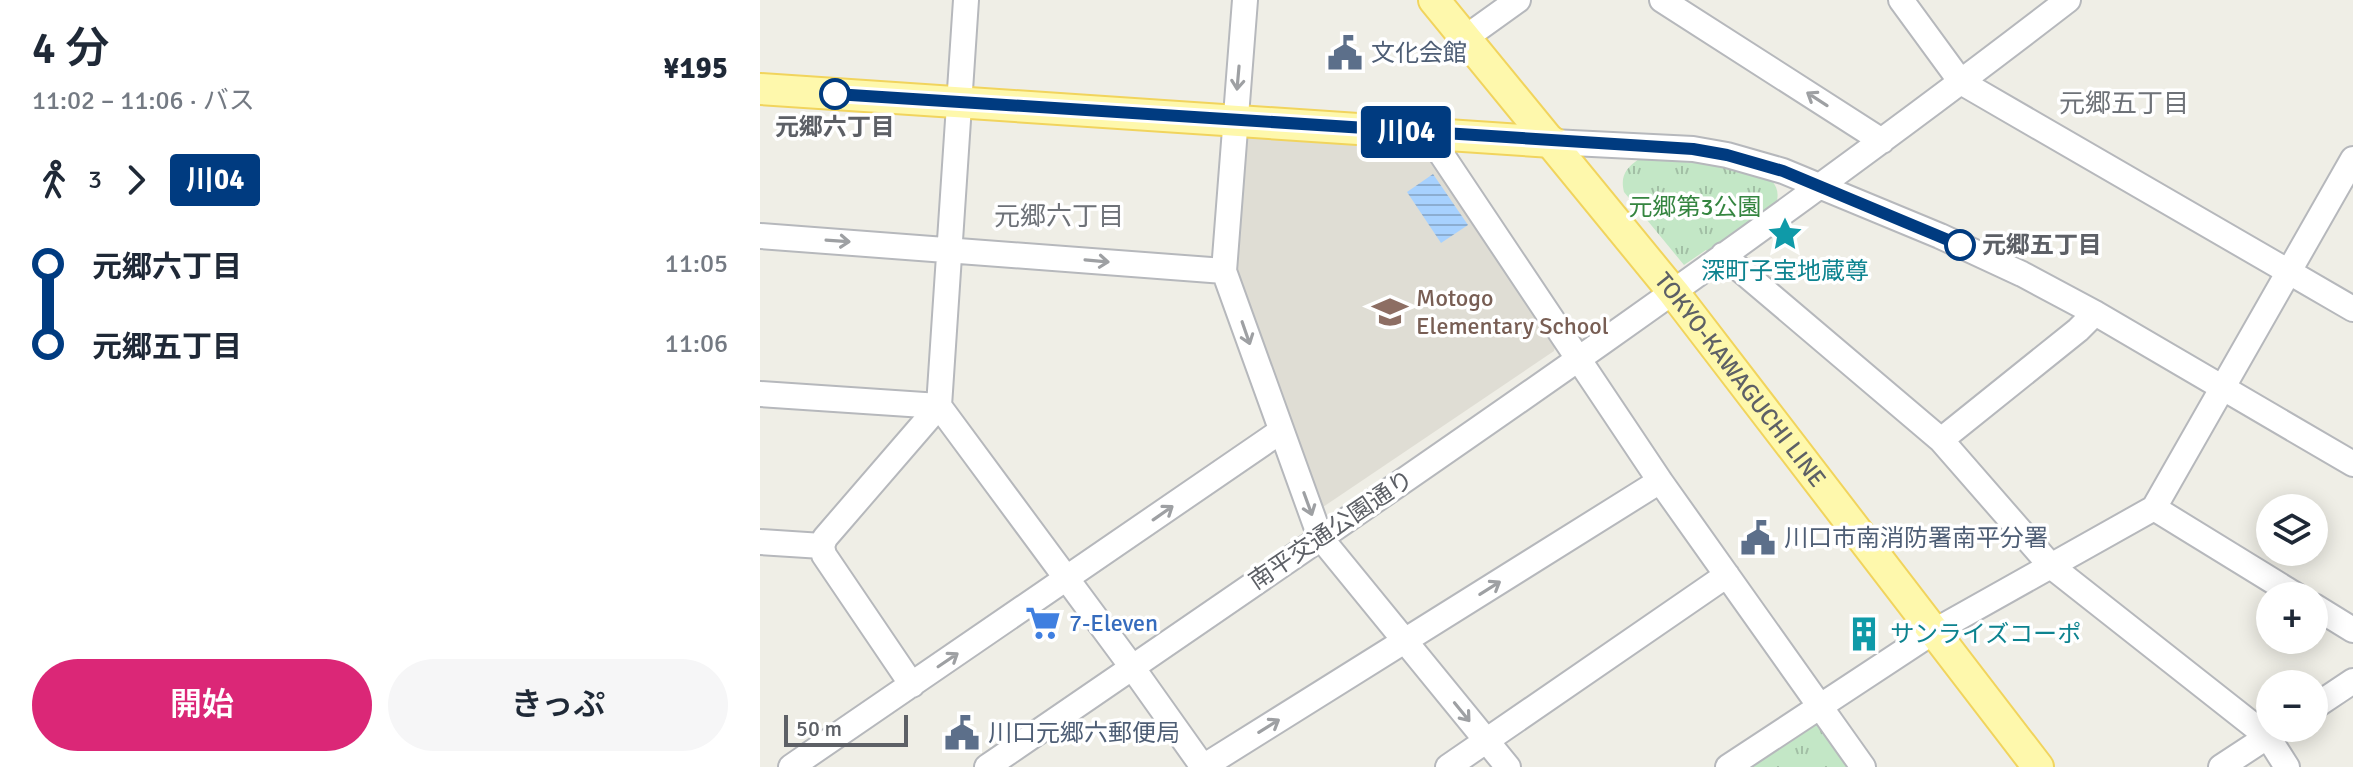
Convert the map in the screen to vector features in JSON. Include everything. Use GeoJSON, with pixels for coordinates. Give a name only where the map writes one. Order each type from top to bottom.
{"type":"FeatureCollection","features":[{"type":"Feature","properties":{"kind":"main road","name":"TOKYO-KAWAGUCHI LINE"},"geometry":{"type":"LineString","coordinates":[[1434,0],[1674,293],[2038,767]]}},
{"type":"Feature","properties":{"kind":"main road"},"geometry":{"type":"LineString","coordinates":[[760,89],[1552,142]]}},
{"type":"Feature","properties":{"kind":"street"},"geometry":{"type":"LineString","coordinates":[[912,685],[824,555],[822,546],[825,538],[939,406],[966,0]]}},
{"type":"Feature","properties":{"kind":"street"},"geometry":{"type":"LineString","coordinates":[[1245,0],[1224,271],[1320,537],[1508,767]]}},
{"type":"Feature","properties":{"kind":"street"},"geometry":{"type":"LineString","coordinates":[[1465,38],[1518,0]]}},
{"type":"Feature","properties":{"kind":"street"},"geometry":{"type":"LineString","coordinates":[[1662,0],[1882,141]]}},
{"type":"Feature","properties":{"kind":"street"},"geometry":{"type":"LineString","coordinates":[[1901,0],[1961,82],[2353,309]]}},
{"type":"Feature","properties":{"kind":"street","name":"南平交通公園通り"},"geometry":{"type":"LineString","coordinates":[[987,767],[1674,293],[2068,0]]}},
{"type":"Feature","properties":{"kind":"street"},"geometry":{"type":"LineString","coordinates":[[1428,134],[1660,481],[1863,767]]}},
{"type":"Feature","properties":{"kind":"street"},"geometry":{"type":"LineString","coordinates":[[1552,142],[1693,149],[1783,171],[2008,267],[2095,313],[2353,464]]}},
{"type":"Feature","properties":{"kind":"street"},"geometry":{"type":"LineString","coordinates":[[1728,767],[1822,708],[1933,632],[2154,508],[2353,159]]}},
{"type":"Feature","properties":{"kind":"street"},"geometry":{"type":"LineString","coordinates":[[760,236],[1224,271]]}},
{"type":"Feature","properties":{"kind":"street"},"geometry":{"type":"LineString","coordinates":[[1723,255],[1941,440],[2051,566],[2256,719]]}},
{"type":"Feature","properties":{"kind":"street"},"geometry":{"type":"LineString","coordinates":[[1941,440],[2095,313]]}},
{"type":"Feature","properties":{"kind":"street"},"geometry":{"type":"LineString","coordinates":[[760,394],[939,406],[1203,767],[1660,481]]}},
{"type":"Feature","properties":{"kind":"street"},"geometry":{"type":"LineString","coordinates":[[791,767],[1281,431]]}},
{"type":"Feature","properties":{"kind":"street"},"geometry":{"type":"LineString","coordinates":[[2154,508],[2274,582]]}},
{"type":"Feature","properties":{"kind":"street"},"geometry":{"type":"LineString","coordinates":[[760,542],[822,546]]}},
{"type":"Feature","properties":{"kind":"street"},"geometry":{"type":"LineString","coordinates":[[1448,767],[1727,575]]}},
{"type":"Feature","properties":{"kind":"street"},"geometry":{"type":"LineString","coordinates":[[2328,615],[2353,630]]}},
{"type":"Feature","properties":{"kind":"street"},"geometry":{"type":"LineString","coordinates":[[2328,698],[2353,681]]}},
{"type":"Feature","properties":{"kind":"street"},"geometry":{"type":"LineString","coordinates":[[2221,767],[2259,742]]}},
{"type":"Feature","properties":{"kind":"street"},"geometry":{"type":"LineString","coordinates":[[2278,742],[2287,767]]}},
{"type":"Feature","properties":{"kind":"shaded area","name":"Motogo Elementary School"},"geometry":{"type":"Polygon","coordinates":[[[1249,132],[1416,144],[1426,150],[1556,343],[1554,351],[1323,507],[1315,505],[1234,281],[1240,140],[1249,132]]]}},
{"type":"Feature","properties":{"kind":"green space","name":"元郷第3公園"},"geometry":{"type":"Polygon","coordinates":[[[1639,159],[1708,164],[1761,175],[1775,185],[1778,194],[1776,204],[1708,253],[1706,250],[1684,265],[1624,192],[1625,173],[1639,159]]]}},
{"type":"Feature","properties":{"kind":"green space"},"geometry":{"type":"Polygon","coordinates":[[[1813,722],[1826,724],[1856,767],[1744,767],[1813,722]]]}},
{"type":"Feature","properties":{"kind":"water"},"geometry":{"type":"Polygon","coordinates":[[[1433,174],[1468,225],[1441,243],[1407,192],[1433,174]]]}},
{"type":"Feature","properties":{"kind":"bus line","name":"川04"},"geometry":{"type":"LineString","coordinates":[[835,94],[1693,149],[1783,171],[1960,245]]}},
{"type":"Feature","properties":{"kind":"place","name":"文化会館"},"geometry":{"type":"Point","coordinates":[1345,53]}},
{"type":"Feature","properties":{"kind":"place","name":"元郷六丁目"},"geometry":{"type":"Point","coordinates":[835,94]}},
{"type":"Feature","properties":{"kind":"place","name":"深町子宝地蔵尊"},"geometry":{"type":"Point","coordinates":[1785,234]}},
{"type":"Feature","properties":{"kind":"place","name":"元郷五丁目"},"geometry":{"type":"Point","coordinates":[1960,245]}},
{"type":"Feature","properties":{"kind":"place","name":"Motogo Elementary School"},"geometry":{"type":"Point","coordinates":[1390,312]}},
{"type":"Feature","properties":{"kind":"place","name":"川口市南消防署南平分署"},"geometry":{"type":"Point","coordinates":[1758,538]}},
{"type":"Feature","properties":{"kind":"place","name":"7-Eleven"},"geometry":{"type":"Point","coordinates":[1043,623]}},
{"type":"Feature","properties":{"kind":"place","name":"サンライズコーポ"},"geometry":{"type":"Point","coordinates":[1864,634]}},
{"type":"Feature","properties":{"kind":"place","name":"川口元郷六郵便局"},"geometry":{"type":"Point","coordinates":[962,733]}},
{"type":"Feature","properties":{"kind":"district","name":"元郷五丁目"},"geometry":{"type":"Point","coordinates":[2124,103]}},
{"type":"Feature","properties":{"kind":"district","name":"元郷六丁目"},"geometry":{"type":"Point","coordinates":[1059,216]}}]}
